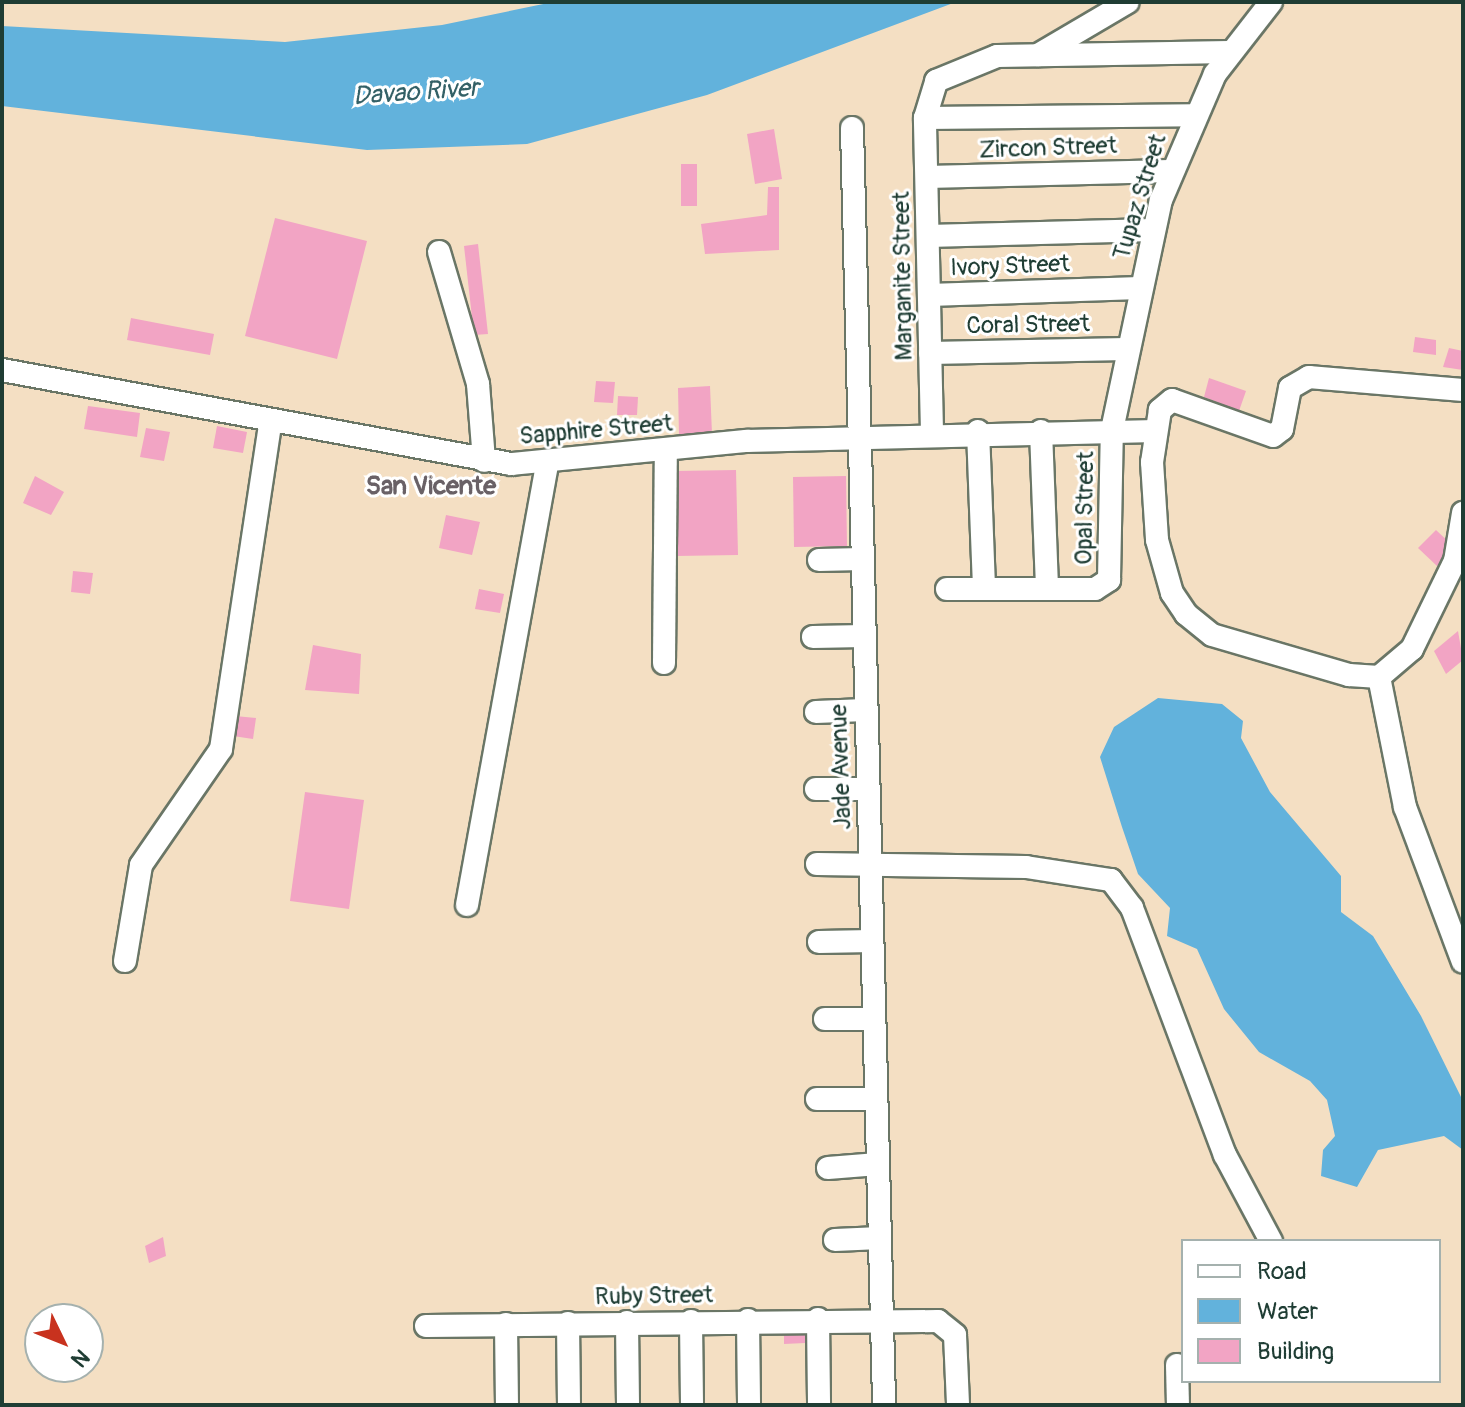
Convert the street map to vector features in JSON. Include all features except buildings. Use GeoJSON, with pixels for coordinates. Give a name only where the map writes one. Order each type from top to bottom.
{"type":"FeatureCollection","features":[{"type":"Feature","properties":{"kind":"street"},"geometry":{"type":"LineString","coordinates":[[1038,55],[1128,2]]}},
{"type":"Feature","properties":{"kind":"street","name":"Tupaz Street"},"geometry":{"type":"LineString","coordinates":[[1112,430],[1126,349],[1170,171],[1194,115],[1229,52],[1271,2]]}},
{"type":"Feature","properties":{"kind":"street"},"geometry":{"type":"LineString","coordinates":[[1194,115],[925,118],[928,95],[944,75],[997,56],[1229,52]]}},
{"type":"Feature","properties":{"kind":"street","name":"Marganite Street"},"geometry":{"type":"LineString","coordinates":[[925,118],[932,432]]}},
{"type":"Feature","properties":{"kind":"street","name":"Jade Avenue"},"geometry":{"type":"LineString","coordinates":[[852,128],[884,1405]]}},
{"type":"Feature","properties":{"kind":"street","name":"Zircon Street"},"geometry":{"type":"LineString","coordinates":[[927,177],[1170,171]]}},
{"type":"Feature","properties":{"kind":"street"},"geometry":{"type":"LineString","coordinates":[[928,236],[1153,230]]}},
{"type":"Feature","properties":{"kind":"street"},"geometry":{"type":"LineString","coordinates":[[439,252],[478,384],[484,461]]}},
{"type":"Feature","properties":{"kind":"street","name":"Ivory Street"},"geometry":{"type":"LineString","coordinates":[[929,295],[1140,288]]}},
{"type":"Feature","properties":{"kind":"street","name":"Coral Street"},"geometry":{"type":"LineString","coordinates":[[930,353],[1126,349]]}},
{"type":"Feature","properties":{"kind":"street","name":"Sapphire Street"},"geometry":{"type":"LineString","coordinates":[[2,370],[270,424],[484,461],[547,465],[666,450],[932,432],[1155,431]]}},
{"type":"Feature","properties":{"kind":"street"},"geometry":{"type":"LineString","coordinates":[[1463,390],[1309,377],[1290,388],[1282,429],[1273,436],[1172,400],[1160,410],[1155,431],[1157,540],[1172,593],[1186,614],[1212,635],[1289,662],[1379,677],[1401,661],[1428,624],[1455,561],[1463,513]]}},
{"type":"Feature","properties":{"kind":"street"},"geometry":{"type":"LineString","coordinates":[[125,961],[141,865],[221,749],[270,424]]}},
{"type":"Feature","properties":{"kind":"street","name":"Opal Street"},"geometry":{"type":"LineString","coordinates":[[1047,589],[1106,585],[1112,430]]}},
{"type":"Feature","properties":{"kind":"street"},"geometry":{"type":"LineString","coordinates":[[978,431],[984,589]]}},
{"type":"Feature","properties":{"kind":"street"},"geometry":{"type":"LineString","coordinates":[[947,589],[1047,589],[1041,431]]}},
{"type":"Feature","properties":{"kind":"street"},"geometry":{"type":"LineString","coordinates":[[664,663],[666,450]]}},
{"type":"Feature","properties":{"kind":"street"},"geometry":{"type":"LineString","coordinates":[[467,905],[547,465]]}},
{"type":"Feature","properties":{"kind":"street"},"geometry":{"type":"LineString","coordinates":[[819,560],[862,559]]}},
{"type":"Feature","properties":{"kind":"street"},"geometry":{"type":"LineString","coordinates":[[813,637],[864,636]]}},
{"type":"Feature","properties":{"kind":"street"},"geometry":{"type":"LineString","coordinates":[[1379,677],[1405,807],[1463,962]]}},
{"type":"Feature","properties":{"kind":"street"},"geometry":{"type":"LineString","coordinates":[[816,712],[865,710]]}},
{"type":"Feature","properties":{"kind":"street"},"geometry":{"type":"LineString","coordinates":[[816,789],[868,789]]}},
{"type":"Feature","properties":{"kind":"street"},"geometry":{"type":"LineString","coordinates":[[817,864],[870,863],[1090,872],[1118,886],[1176,1013],[1225,1155],[1270,1239]]}},
{"type":"Feature","properties":{"kind":"street"},"geometry":{"type":"LineString","coordinates":[[819,942],[872,941]]}},
{"type":"Feature","properties":{"kind":"street"},"geometry":{"type":"LineString","coordinates":[[825,1019],[874,1019]]}},
{"type":"Feature","properties":{"kind":"street"},"geometry":{"type":"LineString","coordinates":[[817,1099],[876,1099]]}},
{"type":"Feature","properties":{"kind":"street"},"geometry":{"type":"LineString","coordinates":[[828,1168],[878,1164]]}},
{"type":"Feature","properties":{"kind":"street"},"geometry":{"type":"LineString","coordinates":[[835,1240],[880,1238]]}},
{"type":"Feature","properties":{"kind":"street"},"geometry":{"type":"LineString","coordinates":[[818,1319],[819,1405]]}},
{"type":"Feature","properties":{"kind":"street","name":"Ruby Street"},"geometry":{"type":"LineString","coordinates":[[426,1326],[818,1319],[951,1326],[958,1405]]}},
{"type":"Feature","properties":{"kind":"street"},"geometry":{"type":"LineString","coordinates":[[748,1320],[749,1405]]}},
{"type":"Feature","properties":{"kind":"street"},"geometry":{"type":"LineString","coordinates":[[691,1321],[692,1405]]}},
{"type":"Feature","properties":{"kind":"street"},"geometry":{"type":"LineString","coordinates":[[627,1322],[628,1405]]}},
{"type":"Feature","properties":{"kind":"street"},"geometry":{"type":"LineString","coordinates":[[568,1323],[569,1405]]}},
{"type":"Feature","properties":{"kind":"street"},"geometry":{"type":"LineString","coordinates":[[506,1324],[507,1405]]}},
{"type":"Feature","properties":{"kind":"street"},"geometry":{"type":"LineString","coordinates":[[1177,1365],[1178,1405]]}},
{"type":"Feature","properties":{"kind":"water","name":"Davao River"},"geometry":{"type":"Polygon","coordinates":[[[553,2],[956,2],[707,95],[527,144],[367,150],[2,106],[2,26],[285,42],[442,25],[553,2]]]}},
{"type":"Feature","properties":{"kind":"water"},"geometry":{"type":"Polygon","coordinates":[[[1158,698],[1222,704],[1243,721],[1241,738],[1270,792],[1341,876],[1341,912],[1373,936],[1421,1016],[1463,1101],[1463,1150],[1444,1136],[1378,1150],[1357,1187],[1321,1176],[1323,1150],[1335,1136],[1327,1100],[1310,1081],[1259,1052],[1224,1009],[1197,949],[1167,936],[1170,908],[1138,874],[1100,757],[1114,727],[1158,698]]]}},
{"type":"Feature","properties":{"kind":"district","name":"San Vicente"},"geometry":{"type":"Point","coordinates":[431,487]}}]}
